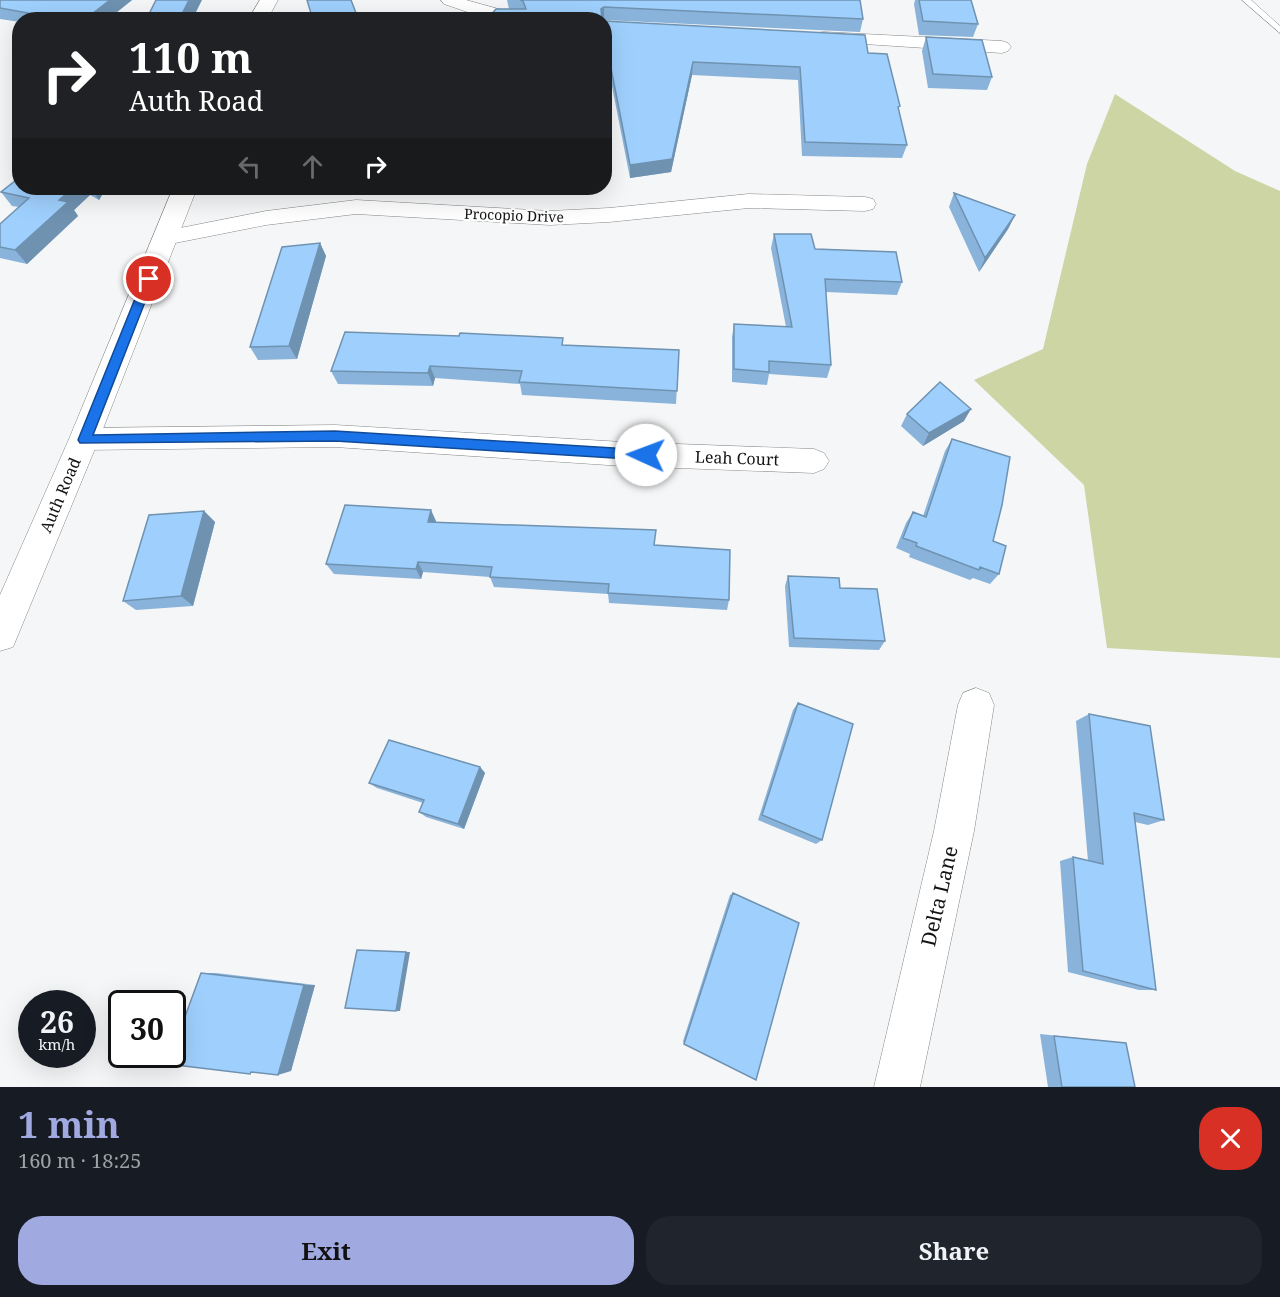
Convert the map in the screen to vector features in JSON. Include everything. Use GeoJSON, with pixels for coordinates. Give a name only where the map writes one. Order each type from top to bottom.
{"type":"FeatureCollection","features":[{"type":"Feature","properties":{"kind":"main road","name":"Auth Road"},"geometry":{"type":"LineString","coordinates":[[1,631],[84,440],[182,195]]}},
{"type":"Feature","properties":{"kind":"street"},"geometry":{"type":"LineString","coordinates":[[450,0],[484,12]]}},
{"type":"Feature","properties":{"kind":"street"},"geometry":{"type":"LineString","coordinates":[[806,37],[1002,47]]}},
{"type":"Feature","properties":{"kind":"street","name":"Procopio Drive"},"geometry":{"type":"LineString","coordinates":[[165,238],[266,218],[356,207],[550,218],[609,215],[749,201],[865,204]]}},
{"type":"Feature","properties":{"kind":"street","name":"Leah Court"},"geometry":{"type":"LineString","coordinates":[[84,440],[335,436],[623,454],[814,461]]}},
{"type":"Feature","properties":{"kind":"street","name":"Delta Lane"},"geometry":{"type":"LineString","coordinates":[[897,1087],[954,831],[976,705]]}},
{"type":"Feature","properties":{"kind":"lane"},"geometry":{"type":"LineString","coordinates":[[1246,0],[1280,30]]}},
{"type":"Feature","properties":{"kind":"lane"},"geometry":{"type":"LineString","coordinates":[[1259,11],[1270,11]]}},
{"type":"Feature","properties":{"kind":"green space"},"geometry":{"type":"Polygon","coordinates":[[[1115,94],[1235,171],[1280,191],[1280,658],[1107,648],[1084,485],[974,380],[1043,349],[1087,164],[1115,94]]]}},
{"type":"Feature","properties":{"kind":"building"},"geometry":{"type":"Polygon","coordinates":[[[0,0],[110,0],[94,12],[22,12],[0,8],[0,0]]]}},
{"type":"Feature","properties":{"kind":"building"},"geometry":{"type":"Polygon","coordinates":[[[156,0],[189,0],[183,12],[150,12],[156,0]]]}},
{"type":"Feature","properties":{"kind":"building"},"geometry":{"type":"Polygon","coordinates":[[[307,0],[351,0],[356,12],[311,12],[307,0]]]}},
{"type":"Feature","properties":{"kind":"building"},"geometry":{"type":"Polygon","coordinates":[[[520,0],[860,0],[863,19],[604,7],[601,12],[493,12],[496,9],[526,9],[523,1],[520,0]]]}},
{"type":"Feature","properties":{"kind":"building"},"geometry":{"type":"Polygon","coordinates":[[[919,0],[971,0],[978,24],[923,21],[919,0]]]}},
{"type":"Feature","properties":{"kind":"building"},"geometry":{"type":"Polygon","coordinates":[[[612,21],[865,35],[868,53],[887,54],[907,145],[805,142],[800,67],[693,62],[672,159],[630,165],[612,73],[612,21]]]}},
{"type":"Feature","properties":{"kind":"building"},"geometry":{"type":"Polygon","coordinates":[[[926,37],[982,40],[992,77],[933,74],[926,37]]]}},
{"type":"Feature","properties":{"kind":"building"},"geometry":{"type":"Polygon","coordinates":[[[12,183],[12,194],[1,192],[12,183]]]}},
{"type":"Feature","properties":{"kind":"building"},"geometry":{"type":"Polygon","coordinates":[[[954,193],[1015,215],[985,258],[954,193]]]}},
{"type":"Feature","properties":{"kind":"building"},"geometry":{"type":"Polygon","coordinates":[[[15,195],[65,195],[59,200],[68,202],[15,250],[0,247],[0,224],[29,198],[15,195]]]}},
{"type":"Feature","properties":{"kind":"building"},"geometry":{"type":"Polygon","coordinates":[[[774,234],[811,234],[815,249],[896,252],[902,282],[825,279],[831,365],[769,361],[769,372],[734,369],[734,324],[792,327],[774,234]]]}},
{"type":"Feature","properties":{"kind":"building"},"geometry":{"type":"Polygon","coordinates":[[[320,243],[289,346],[250,347],[282,247],[320,243]]]}},
{"type":"Feature","properties":{"kind":"building"},"geometry":{"type":"Polygon","coordinates":[[[345,332],[459,336],[460,333],[563,338],[562,345],[679,350],[677,391],[519,382],[522,371],[430,366],[428,373],[331,371],[345,332]]]}},
{"type":"Feature","properties":{"kind":"building"},"geometry":{"type":"Polygon","coordinates":[[[940,382],[971,409],[929,433],[907,414],[940,382]]]}},
{"type":"Feature","properties":{"kind":"building"},"geometry":{"type":"Polygon","coordinates":[[[952,439],[1010,457],[993,541],[1006,546],[999,574],[980,567],[979,570],[916,546],[917,543],[903,538],[913,512],[926,517],[952,439]]]}},
{"type":"Feature","properties":{"kind":"building"},"geometry":{"type":"Polygon","coordinates":[[[345,505],[431,510],[428,522],[656,530],[654,545],[730,550],[729,600],[608,593],[609,584],[490,577],[492,567],[418,562],[416,569],[326,564],[345,505]]]}},
{"type":"Feature","properties":{"kind":"building"},"geometry":{"type":"Polygon","coordinates":[[[204,511],[181,596],[123,601],[149,515],[204,511]]]}},
{"type":"Feature","properties":{"kind":"building"},"geometry":{"type":"Polygon","coordinates":[[[788,576],[839,578],[840,588],[877,589],[885,641],[794,638],[788,576]]]}},
{"type":"Feature","properties":{"kind":"building"},"geometry":{"type":"Polygon","coordinates":[[[798,703],[853,724],[822,840],[762,815],[798,703]]]}},
{"type":"Feature","properties":{"kind":"building"},"geometry":{"type":"Polygon","coordinates":[[[1089,714],[1150,726],[1164,820],[1134,813],[1156,990],[1083,971],[1073,857],[1103,864],[1089,714]]]}},
{"type":"Feature","properties":{"kind":"building"},"geometry":{"type":"Polygon","coordinates":[[[389,740],[480,767],[458,824],[419,812],[424,800],[369,783],[389,740]]]}},
{"type":"Feature","properties":{"kind":"building"},"geometry":{"type":"Polygon","coordinates":[[[733,893],[799,923],[756,1080],[684,1044],[733,893]]]}},
{"type":"Feature","properties":{"kind":"building"},"geometry":{"type":"Polygon","coordinates":[[[357,950],[406,952],[396,1011],[345,1008],[357,950]]]}},
{"type":"Feature","properties":{"kind":"building"},"geometry":{"type":"Polygon","coordinates":[[[201,973],[304,985],[278,1075],[186,1066],[186,1014],[201,973]]]}},
{"type":"Feature","properties":{"kind":"building"},"geometry":{"type":"Polygon","coordinates":[[[1054,1036],[1126,1043],[1135,1087],[1062,1087],[1054,1036]]]}},
{"type":"Feature","properties":{"kind":"route"},"geometry":{"type":"LineString","coordinates":[[149,279],[84,440],[335,436],[646,455]]}}]}
